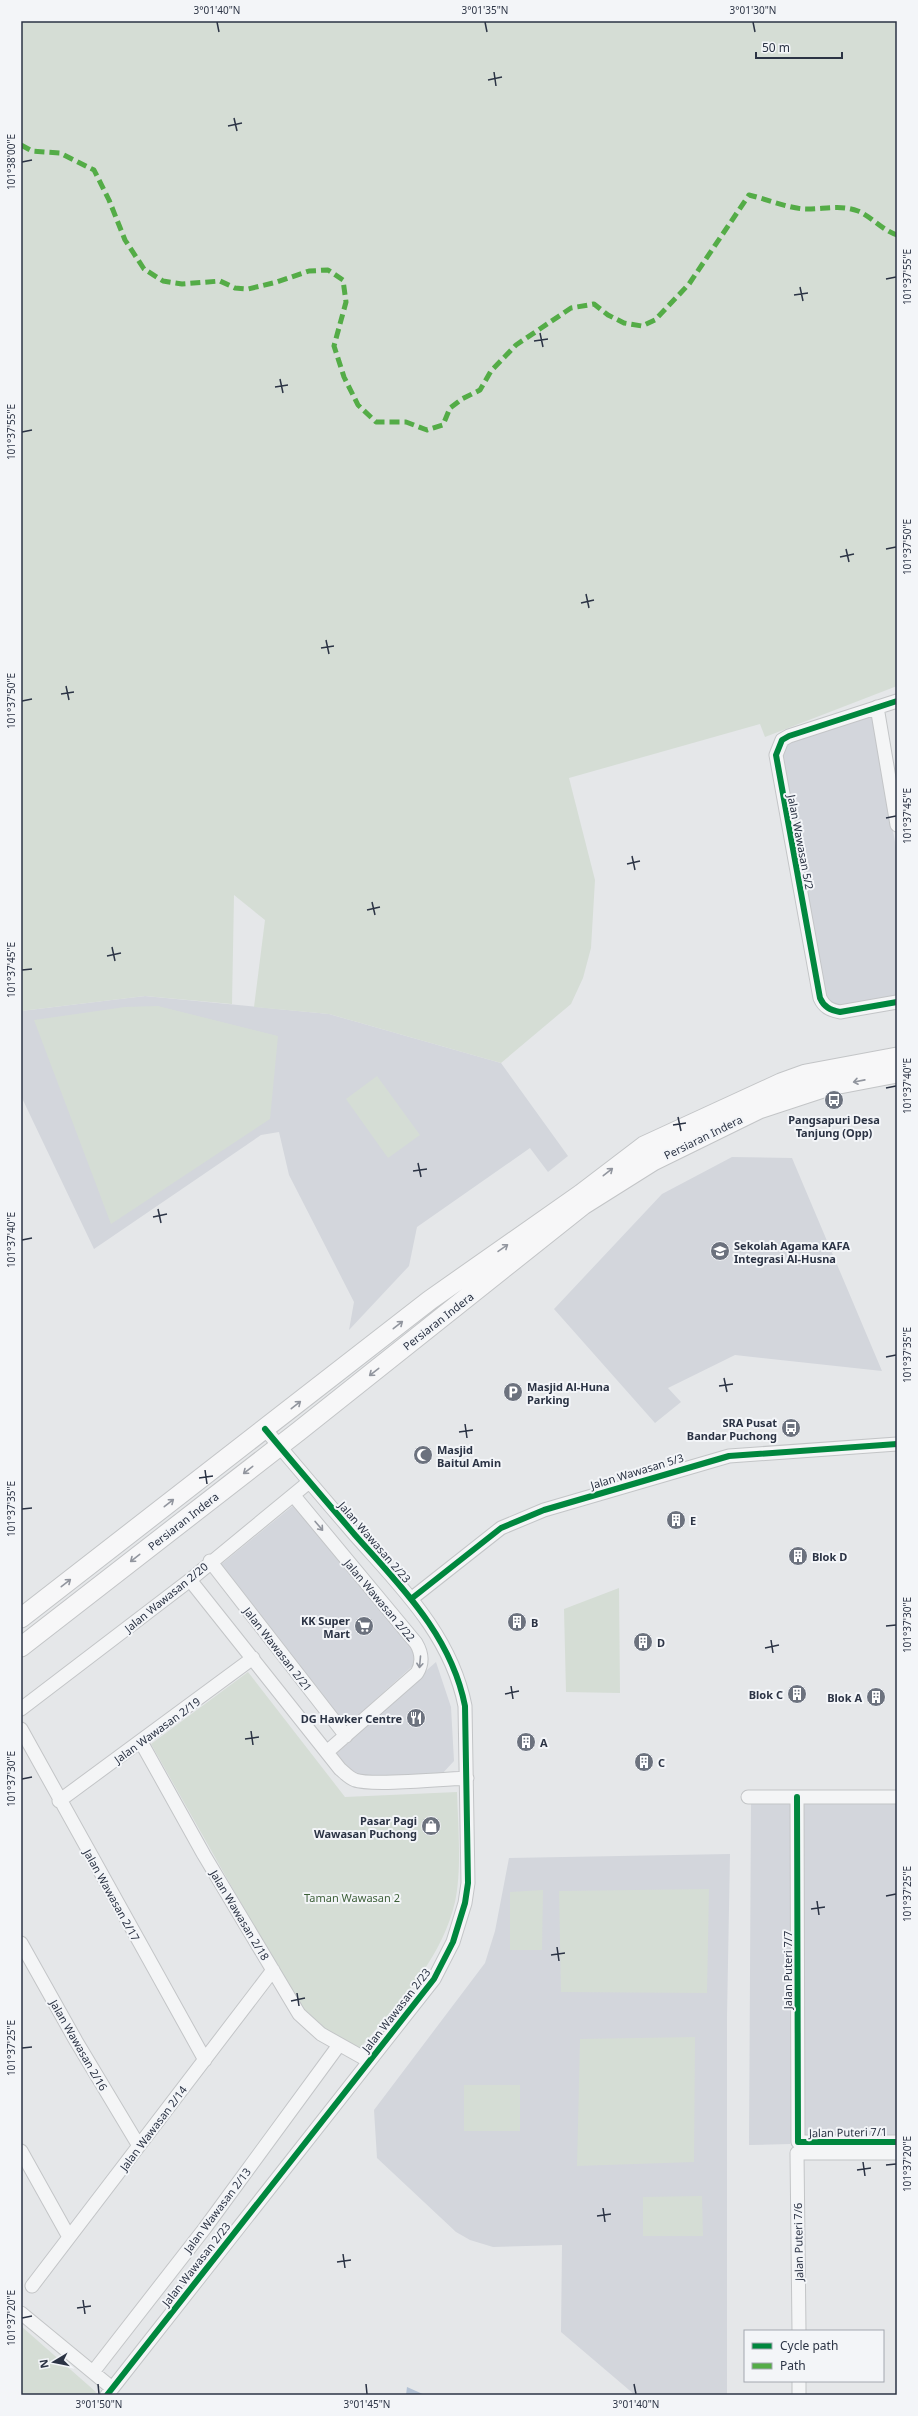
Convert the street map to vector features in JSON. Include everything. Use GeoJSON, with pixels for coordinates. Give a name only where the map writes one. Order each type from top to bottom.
{"type":"FeatureCollection","features":[{"type":"Feature","properties":{"kind":"main road","name":"Persiaran Indera"},"geometry":{"type":"LineString","coordinates":[[26,1609],[265,1428],[430,1300],[581,1194],[644,1146],[781,1083],[806,1074],[897,1057]]}},
{"type":"Feature","properties":{"kind":"main road","name":"Persiaran Indera"},"geometry":{"type":"LineString","coordinates":[[25,1636],[279,1446],[583,1205],[653,1161],[759,1109],[830,1086],[897,1074]]}},
{"type":"Feature","properties":{"kind":"street","name":"Jalan Wawasan 5/2"},"geometry":{"type":"LineString","coordinates":[[895,702],[789,736],[782,740],[776,755],[820,998],[823,1005],[832,1011],[840,1012],[897,1002]]}},
{"type":"Feature","properties":{"kind":"street"},"geometry":{"type":"LineString","coordinates":[[877,707],[897,824]]}},
{"type":"Feature","properties":{"kind":"street","name":"Jalan Wawasan 2/23"},"geometry":{"type":"LineString","coordinates":[[110,2391],[434,1979],[453,1942],[465,1903],[468,1883],[466,1706],[462,1689],[440,1637],[412,1599],[309,1482],[265,1428]]}},
{"type":"Feature","properties":{"kind":"street","name":"Jalan Wawasan 5/3"},"geometry":{"type":"LineString","coordinates":[[412,1599],[501,1528],[544,1510],[729,1456],[897,1444]]}},
{"type":"Feature","properties":{"kind":"street","name":"Jalan Wawasan 2/20"},"geometry":{"type":"LineString","coordinates":[[21,1709],[190,1580],[210,1562],[294,1496],[309,1482]]}},
{"type":"Feature","properties":{"kind":"street","name":"Jalan Wawasan 2/22"},"geometry":{"type":"LineString","coordinates":[[294,1496],[420,1650],[420,1667],[417,1673],[328,1751]]}},
{"type":"Feature","properties":{"kind":"street","name":"Jalan Wawasan 2/21"},"geometry":{"type":"LineString","coordinates":[[210,1562],[346,1736]]}},
{"type":"Feature","properties":{"kind":"street"},"geometry":{"type":"LineString","coordinates":[[190,1580],[328,1751],[340,1769],[355,1780],[372,1782],[467,1778]]}},
{"type":"Feature","properties":{"kind":"street","name":"Jalan Wawasan 2/19"},"geometry":{"type":"LineString","coordinates":[[59,1801],[142,1742],[254,1658]]}},
{"type":"Feature","properties":{"kind":"street","name":"Jalan Wawasan 2/17"},"geometry":{"type":"LineString","coordinates":[[21,1729],[59,1801],[205,2060]]}},
{"type":"Feature","properties":{"kind":"street","name":"Jalan Wawasan 2/18"},"geometry":{"type":"LineString","coordinates":[[142,1742],[204,1855],[299,2014],[309,2024],[339,2045],[369,2061]]}},
{"type":"Feature","properties":{"kind":"street"},"geometry":{"type":"LineString","coordinates":[[748,1797],[897,1797]]}},
{"type":"Feature","properties":{"kind":"street","name":"Jalan Puteri 7/7"},"geometry":{"type":"LineString","coordinates":[[796,1797],[798,2148]]}},
{"type":"Feature","properties":{"kind":"street","name":"Jalan Wawasan 2/16"},"geometry":{"type":"LineString","coordinates":[[21,1943],[76,2041],[139,2146]]}},
{"type":"Feature","properties":{"kind":"street","name":"Jalan Wawasan 2/14"},"geometry":{"type":"LineString","coordinates":[[32,2286],[273,1970]]}},
{"type":"Feature","properties":{"kind":"street","name":"Jalan Wawasan 2/13"},"geometry":{"type":"LineString","coordinates":[[93,2372],[205,2228],[339,2045]]}},
{"type":"Feature","properties":{"kind":"street","name":"Jalan Puteri 7/1"},"geometry":{"type":"LineString","coordinates":[[798,2148],[897,2142]]}},
{"type":"Feature","properties":{"kind":"street"},"geometry":{"type":"LineString","coordinates":[[798,2148],[897,2153]]}},
{"type":"Feature","properties":{"kind":"street","name":"Jalan Puteri 7/6"},"geometry":{"type":"LineString","coordinates":[[798,2148],[799,2330]]}},
{"type":"Feature","properties":{"kind":"street"},"geometry":{"type":"LineString","coordinates":[[21,2151],[69,2237]]}},
{"type":"Feature","properties":{"kind":"street"},"geometry":{"type":"LineString","coordinates":[[21,2313],[93,2372],[110,2391]]}},
{"type":"Feature","properties":{"kind":"street"},"geometry":{"type":"LineString","coordinates":[[799,2382],[799,2395]]}},
{"type":"Feature","properties":{"kind":"shaded area"},"geometry":{"type":"Polygon","coordinates":[[[872,714],[897,853],[897,996],[840,1006],[833,1005],[825,997],[781,763],[786,742],[872,714]]]}},
{"type":"Feature","properties":{"kind":"shaded area"},"geometry":{"type":"Polygon","coordinates":[[[145,996],[329,1014],[501,1063],[568,1156],[548,1172],[530,1148],[417,1227],[409,1266],[349,1330],[354,1302],[289,1175],[279,1132],[261,1135],[94,1249],[21,1096],[21,1011],[145,996]]]}},
{"type":"Feature","properties":{"kind":"shaded area","name":"Sekolah Agama KAFA Integrasi Al-Husna"},"geometry":{"type":"Polygon","coordinates":[[[732,1157],[792,1158],[882,1371],[735,1355],[668,1388],[681,1402],[655,1423],[554,1309],[662,1194],[732,1157]]]}},
{"type":"Feature","properties":{"kind":"shaded area"},"geometry":{"type":"Polygon","coordinates":[[[295,1504],[414,1648],[417,1662],[345,1727],[219,1566],[295,1504]]]}},
{"type":"Feature","properties":{"kind":"shaded area","name":"DG Hawker Centre"},"geometry":{"type":"Polygon","coordinates":[[[436,1662],[451,1707],[454,1761],[441,1775],[369,1778],[347,1771],[334,1752],[436,1662]]]}},
{"type":"Feature","properties":{"kind":"shaded area"},"geometry":{"type":"Polygon","coordinates":[[[751,1801],[897,1801],[897,2136],[794,2138],[790,2144],[749,2145],[751,1801]]]}},
{"type":"Feature","properties":{"kind":"shaded area"},"geometry":{"type":"Polygon","coordinates":[[[730,1854],[727,2017],[727,2395],[635,2395],[561,2332],[562,2245],[493,2247],[470,2240],[456,2232],[377,2158],[374,2110],[485,1963],[495,1931],[509,1858],[730,1854]]]}},
{"type":"Feature","properties":{"kind":"green space"},"geometry":{"type":"Polygon","coordinates":[[[21,21],[897,21],[897,686],[765,737],[760,724],[569,778],[595,880],[591,948],[583,978],[571,1004],[501,1063],[329,1014],[254,1007],[265,920],[234,895],[232,1004],[145,996],[21,1011],[21,21]]]}},
{"type":"Feature","properties":{"kind":"green space"},"geometry":{"type":"Polygon","coordinates":[[[158,1006],[278,1036],[270,1119],[111,1224],[34,1020],[125,1007],[158,1006]]]}},
{"type":"Feature","properties":{"kind":"green space"},"geometry":{"type":"Polygon","coordinates":[[[377,1076],[420,1135],[388,1158],[346,1099],[377,1076]]]}},
{"type":"Feature","properties":{"kind":"green space"},"geometry":{"type":"Polygon","coordinates":[[[619,1588],[620,1693],[566,1692],[564,1609],[619,1588]]]}},
{"type":"Feature","properties":{"kind":"green space","name":"Taman Wawasan 2"},"geometry":{"type":"Polygon","coordinates":[[[248,1672],[345,1797],[457,1792],[459,1847],[458,1876],[455,1902],[448,1924],[439,1944],[416,1981],[359,2049],[324,2031],[302,2011],[151,1744],[248,1672]]]}},
{"type":"Feature","properties":{"kind":"green space"},"geometry":{"type":"Polygon","coordinates":[[[709,1889],[707,1993],[561,1992],[559,1891],[709,1889]]]}},
{"type":"Feature","properties":{"kind":"green space"},"geometry":{"type":"Polygon","coordinates":[[[543,1890],[542,1950],[510,1950],[510,1892],[543,1890]]]}},
{"type":"Feature","properties":{"kind":"green space"},"geometry":{"type":"Polygon","coordinates":[[[695,2037],[694,2162],[577,2166],[580,2039],[695,2037]]]}},
{"type":"Feature","properties":{"kind":"green space"},"geometry":{"type":"Polygon","coordinates":[[[464,2085],[520,2085],[520,2131],[464,2131],[464,2085]]]}},
{"type":"Feature","properties":{"kind":"green space"},"geometry":{"type":"Polygon","coordinates":[[[702,2196],[703,2236],[643,2236],[643,2197],[702,2196]]]}},
{"type":"Feature","properties":{"kind":"green space"},"geometry":{"type":"Polygon","coordinates":[[[21,2326],[96,2392],[95,2395],[21,2395],[21,2326]]]}},
{"type":"Feature","properties":{"kind":"water"},"geometry":{"type":"Polygon","coordinates":[[[407,2387],[425,2395],[406,2395],[407,2387]]]}},
{"type":"Feature","properties":{"kind":"marked path"},"geometry":{"type":"LineString","coordinates":[[21,145],[32,151],[60,153],[94,170],[109,200],[125,240],[144,269],[163,281],[182,284],[220,281],[235,288],[248,289],[277,282],[309,271],[328,270],[343,280],[346,302],[334,346],[344,377],[358,405],[376,422],[406,422],[427,430],[443,425],[450,408],[462,399],[480,390],[491,371],[516,345],[571,308],[594,304],[608,315],[624,323],[642,326],[655,320],[689,284],[749,195],[789,207],[803,209],[851,209],[858,211],[897,235]]}},
{"type":"Feature","properties":{"kind":"cycle path"},"geometry":{"type":"LineString","coordinates":[[897,701],[789,736],[782,740],[776,755],[820,998],[823,1004],[828,1008],[840,1012],[897,1002]]}},
{"type":"Feature","properties":{"kind":"cycle path"},"geometry":{"type":"LineString","coordinates":[[107,2395],[434,1979],[453,1942],[465,1903],[468,1883],[465,1706],[458,1680],[436,1634],[422,1613],[265,1429]]}},
{"type":"Feature","properties":{"kind":"cycle path"},"geometry":{"type":"LineString","coordinates":[[411,1599],[501,1528],[544,1510],[729,1456],[897,1444]]}},
{"type":"Feature","properties":{"kind":"cycle path"},"geometry":{"type":"LineString","coordinates":[[797,1797],[798,2142],[897,2142]]}},
{"type":"Feature","properties":{"kind":"place","name":"Pangsapuri Desa Tanjung (Opp)"},"geometry":{"type":"Point","coordinates":[834,1100]}},
{"type":"Feature","properties":{"kind":"place","name":"Sekolah Agama KAFA Integrasi Al-Husna"},"geometry":{"type":"Point","coordinates":[720,1251]}},
{"type":"Feature","properties":{"kind":"place","name":"Masjid Al-Huna Parking"},"geometry":{"type":"Point","coordinates":[513,1392]}},
{"type":"Feature","properties":{"kind":"place","name":"SRA Pusat Bandar Puchong"},"geometry":{"type":"Point","coordinates":[791,1428]}},
{"type":"Feature","properties":{"kind":"place","name":"Masjid Baitul Amin"},"geometry":{"type":"Point","coordinates":[423,1455]}},
{"type":"Feature","properties":{"kind":"place","name":"E"},"geometry":{"type":"Point","coordinates":[676,1520]}},
{"type":"Feature","properties":{"kind":"place","name":"Blok D"},"geometry":{"type":"Point","coordinates":[798,1556]}},
{"type":"Feature","properties":{"kind":"place","name":"B"},"geometry":{"type":"Point","coordinates":[517,1622]}},
{"type":"Feature","properties":{"kind":"place","name":"KK Super Mart"},"geometry":{"type":"Point","coordinates":[364,1626]}},
{"type":"Feature","properties":{"kind":"place","name":"D"},"geometry":{"type":"Point","coordinates":[643,1642]}},
{"type":"Feature","properties":{"kind":"place","name":"Blok C"},"geometry":{"type":"Point","coordinates":[797,1694]}},
{"type":"Feature","properties":{"kind":"place","name":"Blok A"},"geometry":{"type":"Point","coordinates":[876,1697]}},
{"type":"Feature","properties":{"kind":"place","name":"DG Hawker Centre"},"geometry":{"type":"Point","coordinates":[416,1718]}},
{"type":"Feature","properties":{"kind":"place","name":"A"},"geometry":{"type":"Point","coordinates":[526,1742]}},
{"type":"Feature","properties":{"kind":"place","name":"C"},"geometry":{"type":"Point","coordinates":[644,1762]}},
{"type":"Feature","properties":{"kind":"place","name":"Pasar Pagi Wawasan Puchong"},"geometry":{"type":"Point","coordinates":[431,1826]}}]}
